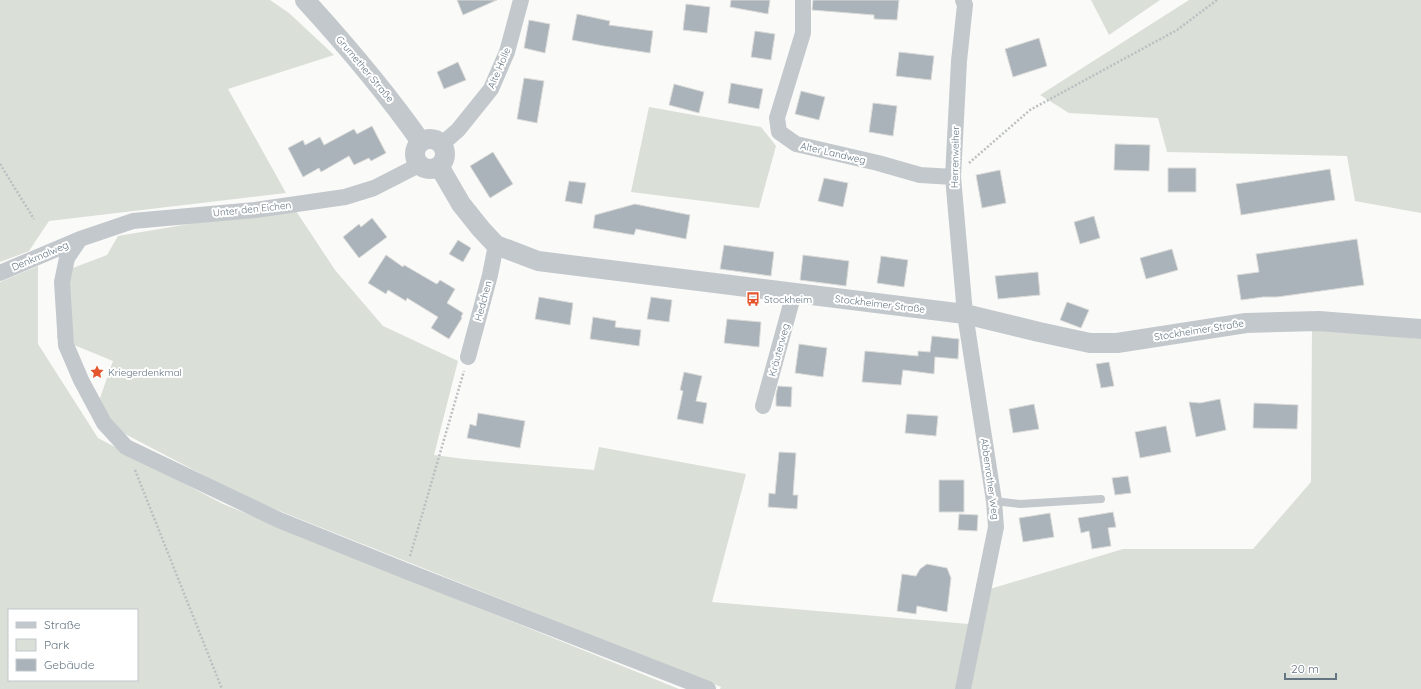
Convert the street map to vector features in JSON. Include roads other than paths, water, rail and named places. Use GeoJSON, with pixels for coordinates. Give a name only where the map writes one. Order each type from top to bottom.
{"type":"FeatureCollection","features":[{"type":"Feature","properties":{"kind":"street","name":"Grumether Straße"},"geometry":{"type":"LineString","coordinates":[[305,0],[336,34],[397,107],[421,142]]}},
{"type":"Feature","properties":{"kind":"street","name":"Alte Holle"},"geometry":{"type":"LineString","coordinates":[[442,144],[458,130],[491,89],[507,52],[521,0]]}},
{"type":"Feature","properties":{"kind":"street","name":"Alter Landweg"},"geometry":{"type":"LineString","coordinates":[[803,0],[803,33],[777,118],[779,132],[796,144],[878,163],[920,175],[953,177]]}},
{"type":"Feature","properties":{"kind":"street","name":"Herrenweiher"},"geometry":{"type":"LineString","coordinates":[[963,0],[965,5],[959,61],[953,177],[965,314]]}},
{"type":"Feature","properties":{"kind":"street"},"geometry":{"type":"LineString","coordinates":[[427,139],[434,139],[442,144],[446,154],[444,161],[439,166],[430,169],[419,165],[416,156],[416,149],[421,142],[427,139]]}},
{"type":"Feature","properties":{"kind":"street","name":"Unter den Eichen"},"geometry":{"type":"LineString","coordinates":[[80,239],[133,221],[255,210],[345,197],[374,188],[419,165]]}},
{"type":"Feature","properties":{"kind":"street","name":"Stockheimer Straße"},"geometry":{"type":"LineString","coordinates":[[439,166],[461,204],[496,245],[538,261],[965,314],[1090,343],[1117,343],[1246,323],[1319,321],[1421,329]]}},
{"type":"Feature","properties":{"kind":"street"},"geometry":{"type":"LineString","coordinates":[[80,239],[67,258],[62,282],[66,345],[81,380],[104,423],[126,447],[280,520],[406,572],[708,689]]}},
{"type":"Feature","properties":{"kind":"street","name":"Denkmalweg"},"geometry":{"type":"LineString","coordinates":[[0,273],[80,239]]}},
{"type":"Feature","properties":{"kind":"street","name":"Hedchen"},"geometry":{"type":"LineString","coordinates":[[468,357],[490,275],[496,245]]}},
{"type":"Feature","properties":{"kind":"street","name":"Kräuterweg"},"geometry":{"type":"LineString","coordinates":[[763,406],[794,293]]}},
{"type":"Feature","properties":{"kind":"street","name":"Abbenrother Weg"},"geometry":{"type":"LineString","coordinates":[[962,689],[996,527],[994,501],[965,314]]}},
{"type":"Feature","properties":{"kind":"lane"},"geometry":{"type":"LineString","coordinates":[[994,501],[1020,504],[1101,499]]}},
{"type":"Feature","properties":{"kind":"place","name":"Stockheim"},"geometry":{"type":"Point","coordinates":[753,299]}},
{"type":"Feature","properties":{"kind":"place","name":"Kriegerdenkmal"},"geometry":{"type":"Point","coordinates":[97,372]}}]}
